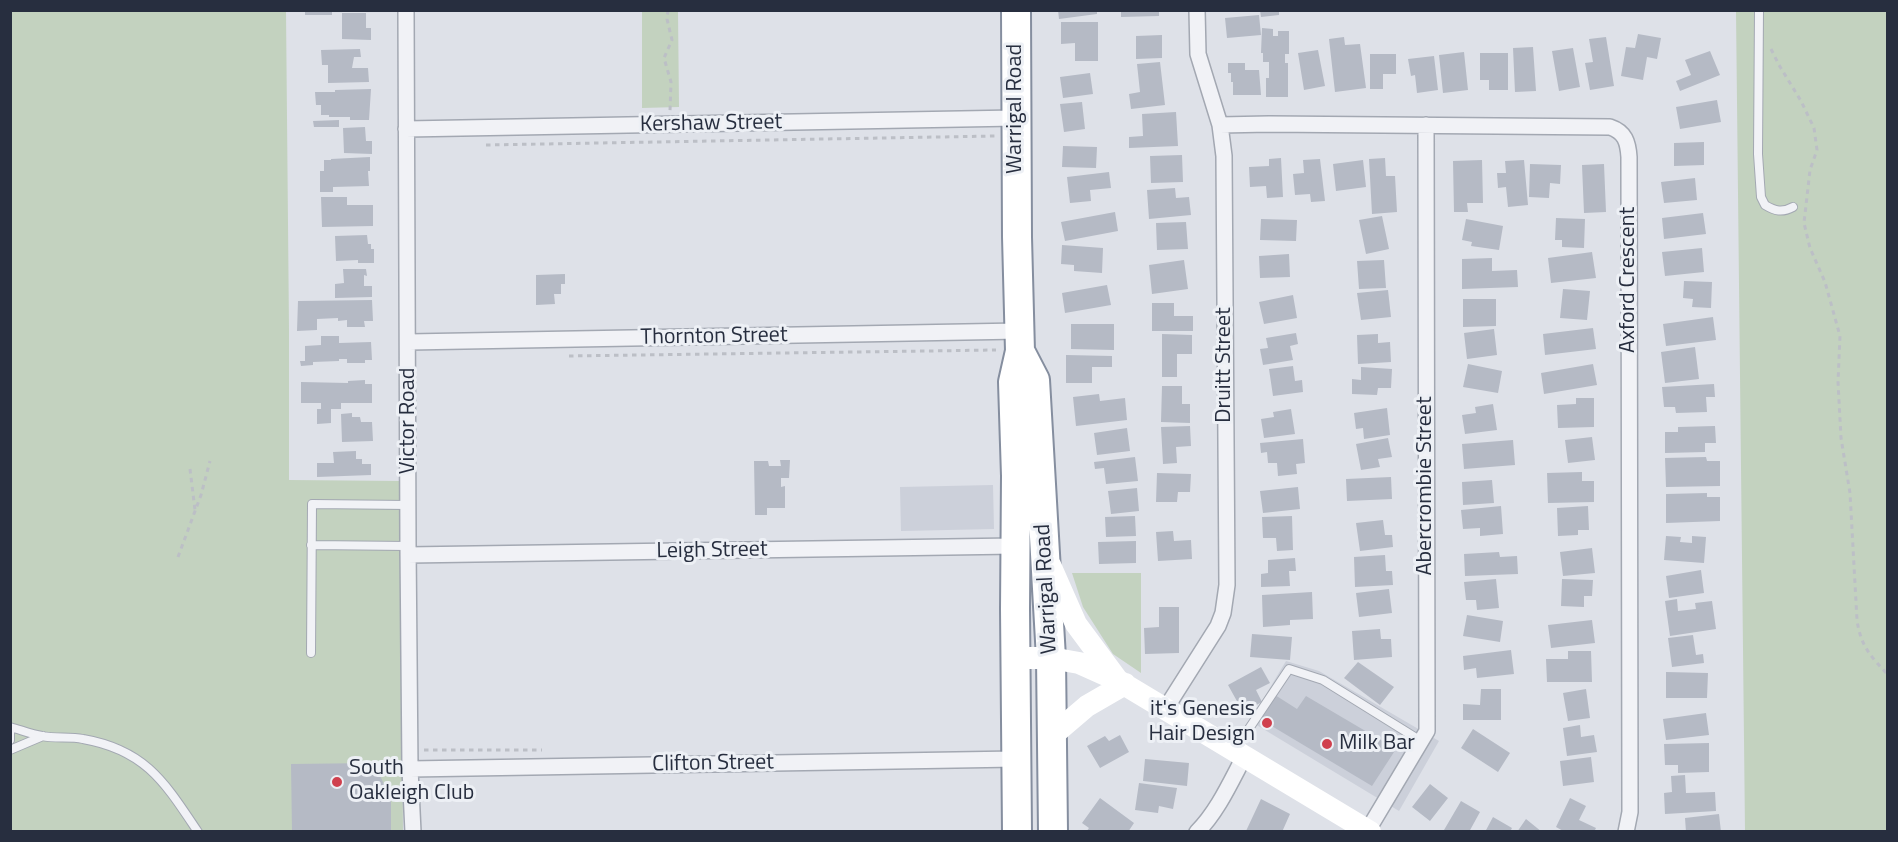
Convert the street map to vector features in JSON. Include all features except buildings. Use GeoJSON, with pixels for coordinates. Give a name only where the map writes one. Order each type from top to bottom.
{"type":"FeatureCollection","features":[{"type":"Feature","properties":{"kind":"highway","name":"Warrigal Road"},"geometry":{"type":"LineString","coordinates":[[1016,10],[1017,246],[1012,344],[1016,476],[1017,831]]}},
{"type":"Feature","properties":{"kind":"highway","name":"Warrigal Road"},"geometry":{"type":"LineString","coordinates":[[1012,344],[1035,380],[1051,658],[1053,831]]}},
{"type":"Feature","properties":{"kind":"main road"},"geometry":{"type":"LineString","coordinates":[[1045,555],[1074,619],[1121,682]]}},
{"type":"Feature","properties":{"kind":"main road"},"geometry":{"type":"LineString","coordinates":[[1015,658],[1051,658],[1079,663],[1121,682],[1369,831]]}},
{"type":"Feature","properties":{"kind":"main road"},"geometry":{"type":"LineString","coordinates":[[1053,735],[1087,706],[1121,682]]}},
{"type":"Feature","properties":{"kind":"street","name":"Victor Road"},"geometry":{"type":"LineString","coordinates":[[406,10],[408,551],[410,769],[413,831]]}},
{"type":"Feature","properties":{"kind":"street","name":"Druitt Street"},"geometry":{"type":"LineString","coordinates":[[1166,708],[1218,626],[1226,598],[1224,156],[1220,125],[1198,54],[1197,10]]}},
{"type":"Feature","properties":{"kind":"street","name":"Kershaw Street"},"geometry":{"type":"LineString","coordinates":[[406,129],[1016,118]]}},
{"type":"Feature","properties":{"kind":"street","name":"Axford Crescent"},"geometry":{"type":"LineString","coordinates":[[1220,125],[1610,127],[1620,132],[1626,141],[1629,169],[1630,812],[1626,831]]}},
{"type":"Feature","properties":{"kind":"street","name":"Abercrombie Street"},"geometry":{"type":"LineString","coordinates":[[1369,831],[1427,731],[1426,125]]}},
{"type":"Feature","properties":{"kind":"street","name":"Thornton Street"},"geometry":{"type":"LineString","coordinates":[[409,342],[1012,344]]}},
{"type":"Feature","properties":{"kind":"street","name":"Leigh Street"},"geometry":{"type":"LineString","coordinates":[[408,551],[1015,546]]}},
{"type":"Feature","properties":{"kind":"street"},"geometry":{"type":"LineString","coordinates":[[1197,831],[1217,806],[1240,752]]}},
{"type":"Feature","properties":{"kind":"street","name":"Clifton Street"},"geometry":{"type":"LineString","coordinates":[[410,769],[1016,759]]}},
{"type":"Feature","properties":{"kind":"lane"},"geometry":{"type":"LineString","coordinates":[[1759,10],[1758,154],[1761,197],[1765,205],[1776,211],[1785,211],[1793,207]]}},
{"type":"Feature","properties":{"kind":"lane"},"geometry":{"type":"LineString","coordinates":[[311,653],[312,504],[408,505]]}},
{"type":"Feature","properties":{"kind":"lane"},"geometry":{"type":"LineString","coordinates":[[311,545],[408,551]]}},
{"type":"Feature","properties":{"kind":"lane"},"geometry":{"type":"LineString","coordinates":[[1240,752],[1289,669],[1323,681],[1421,741]]}},
{"type":"Feature","properties":{"kind":"lane"},"geometry":{"type":"LineString","coordinates":[[10,727],[43,736],[81,738],[102,742],[136,757],[153,770],[165,784],[198,831]]}},
{"type":"Feature","properties":{"kind":"lane"},"geometry":{"type":"LineString","coordinates":[[10,732],[10,740]]}},
{"type":"Feature","properties":{"kind":"lane"},"geometry":{"type":"LineString","coordinates":[[10,750],[43,736]]}},
{"type":"Feature","properties":{"kind":"path"},"geometry":{"type":"LineString","coordinates":[[668,10],[667,19],[672,40],[664,58],[671,82],[670,125]]}},
{"type":"Feature","properties":{"kind":"path"},"geometry":{"type":"LineString","coordinates":[[1770,46],[1814,128],[1816,150],[1810,170],[1804,223],[1810,248],[1825,282],[1840,336],[1838,382],[1841,438],[1850,493],[1860,638],[1887,675]]}},
{"type":"Feature","properties":{"kind":"path"},"geometry":{"type":"LineString","coordinates":[[483,145],[995,136]]}},
{"type":"Feature","properties":{"kind":"path"},"geometry":{"type":"LineString","coordinates":[[567,356],[1012,344]]}},
{"type":"Feature","properties":{"kind":"path"},"geometry":{"type":"LineString","coordinates":[[178,557],[195,512],[210,461]]}},
{"type":"Feature","properties":{"kind":"path"},"geometry":{"type":"LineString","coordinates":[[190,469],[195,512]]}},
{"type":"Feature","properties":{"kind":"shaded area"},"geometry":{"type":"Polygon","coordinates":[[[993,485],[994,529],[901,531],[900,487],[993,485]]]}},
{"type":"Feature","properties":{"kind":"shaded area"},"geometry":{"type":"Polygon","coordinates":[[[1286,661],[1319,671],[1439,741],[1399,811],[1250,721],[1286,661]]]}},
{"type":"Feature","properties":{"kind":"green space"},"geometry":{"type":"Polygon","coordinates":[[[10,11],[286,11],[289,480],[400,481],[403,831],[11,831],[10,11]]]}},
{"type":"Feature","properties":{"kind":"green space"},"geometry":{"type":"Polygon","coordinates":[[[642,11],[678,11],[679,107],[642,108],[642,11]]]}},
{"type":"Feature","properties":{"kind":"green space"},"geometry":{"type":"Polygon","coordinates":[[[1736,11],[1887,11],[1887,831],[1745,831],[1736,11]]]}},
{"type":"Feature","properties":{"kind":"green space"},"geometry":{"type":"Polygon","coordinates":[[[1072,573],[1141,573],[1141,673],[1113,654],[1083,607],[1072,573]]]}},
{"type":"Feature","properties":{"kind":"place","name":"it's Genesis Hair Design"},"geometry":{"type":"Point","coordinates":[1267,723]}},
{"type":"Feature","properties":{"kind":"place","name":"Milk Bar"},"geometry":{"type":"Point","coordinates":[1327,744]}},
{"type":"Feature","properties":{"kind":"place","name":"South Oakleigh Club"},"geometry":{"type":"Point","coordinates":[337,782]}}]}
